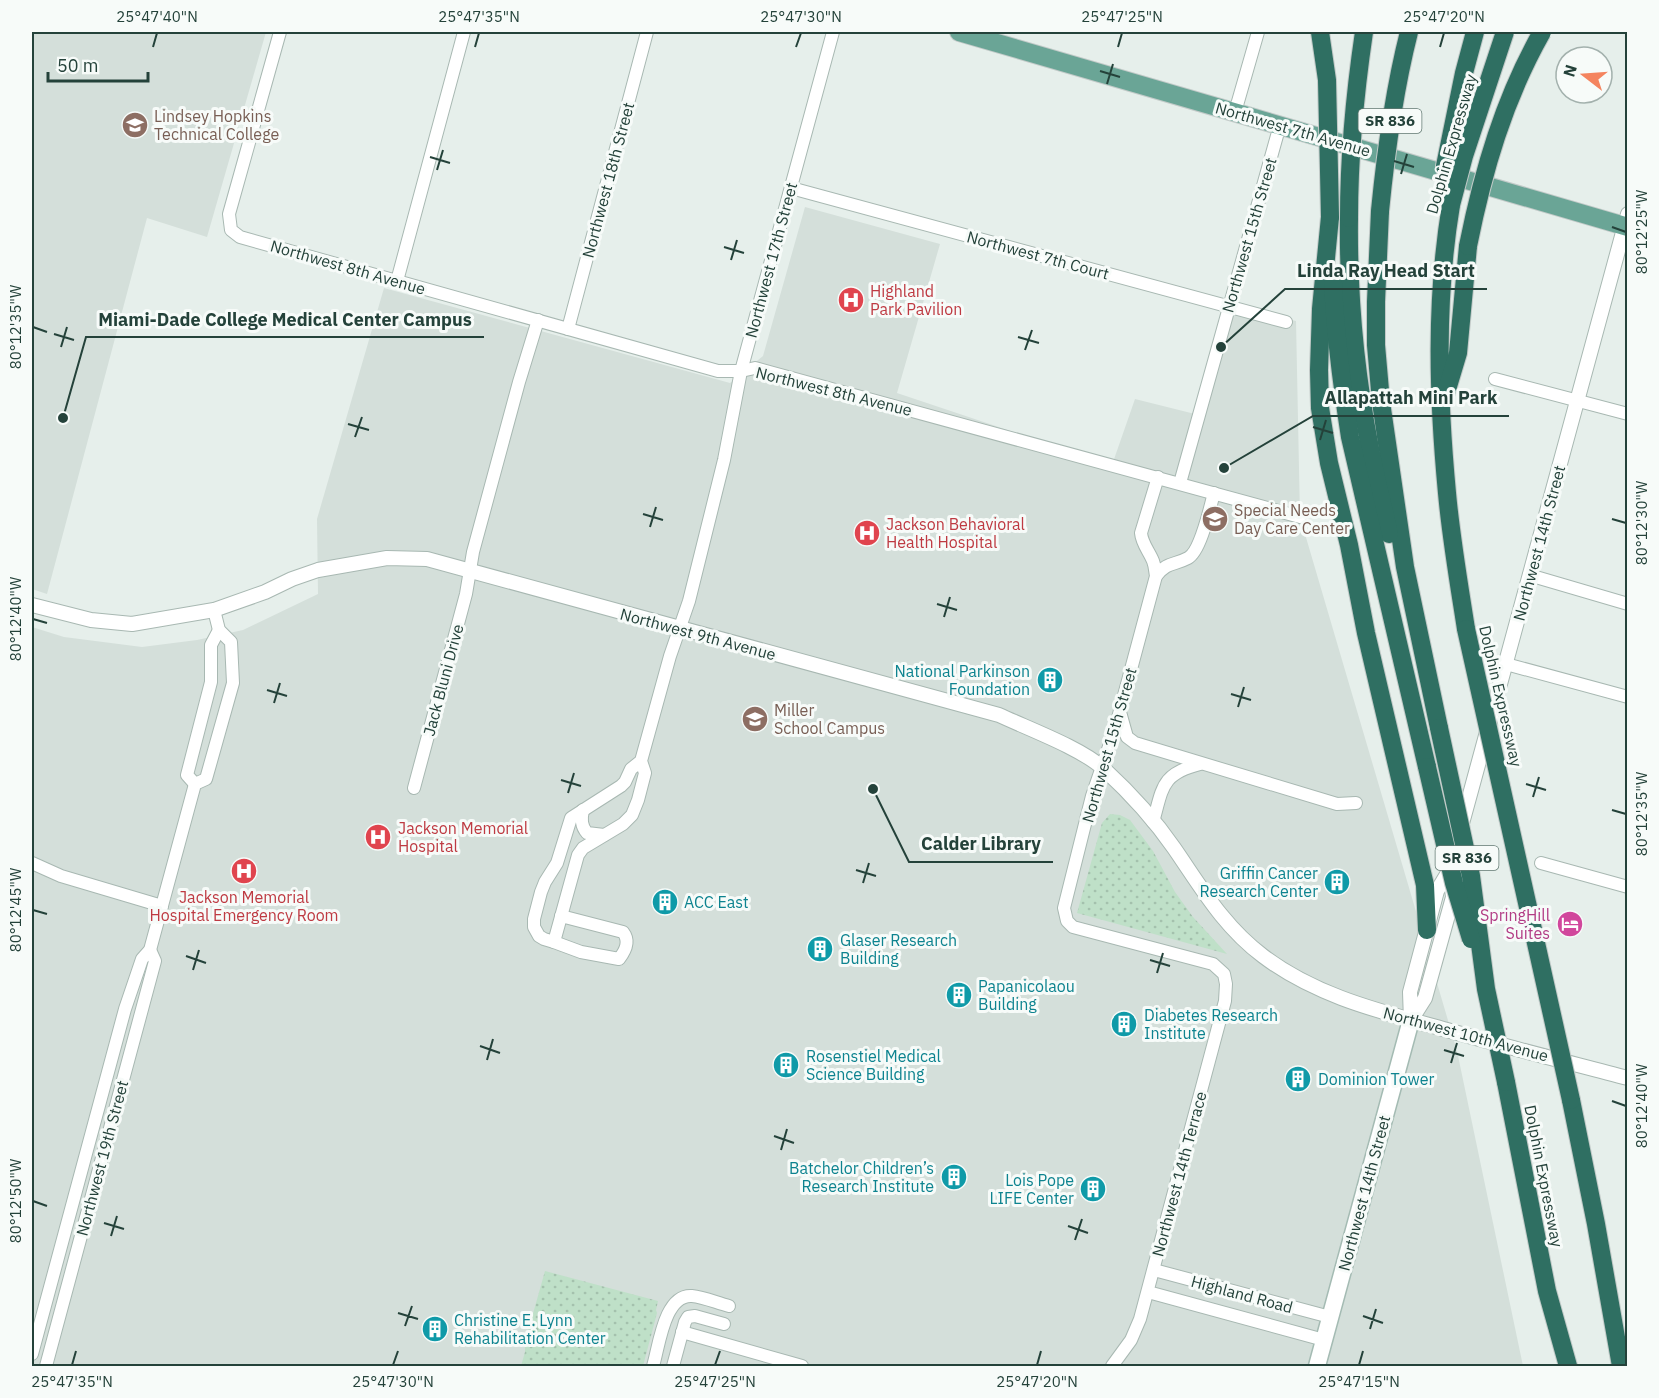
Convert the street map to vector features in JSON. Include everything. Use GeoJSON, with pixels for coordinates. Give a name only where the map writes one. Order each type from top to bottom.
{"type":"FeatureCollection","features":[{"type":"Feature","properties":{"kind":"highway"},"geometry":{"type":"LineString","coordinates":[[1320,32],[1327,80],[1336,341],[1350,437],[1454,883],[1486,989]]}},
{"type":"Feature","properties":{"kind":"highway"},"geometry":{"type":"LineString","coordinates":[[1364,32],[1349,181],[1348,264],[1360,389],[1370,448],[1391,544],[1405,567]]}},
{"type":"Feature","properties":{"kind":"highway","name":"Dolphin Expressway"},"geometry":{"type":"LineString","coordinates":[[1409,32],[1387,140],[1380,211],[1376,345],[1381,402],[1405,567],[1471,876],[1486,989],[1547,1291],[1568,1366]]}},
{"type":"Feature","properties":{"kind":"highway"},"geometry":{"type":"LineString","coordinates":[[1451,205],[1445,166],[1475,32]]}},
{"type":"Feature","properties":{"kind":"highway","name":"Dolphin Expressway"},"geometry":{"type":"LineString","coordinates":[[1505,32],[1464,156],[1444,242],[1439,342],[1447,493],[1466,629],[1571,1100],[1621,1366]]}},
{"type":"Feature","properties":{"kind":"highway"},"geometry":{"type":"LineString","coordinates":[[1442,406],[1458,353],[1468,246],[1484,175],[1517,78],[1542,32]]}},
{"type":"Feature","properties":{"kind":"highway"},"geometry":{"type":"LineString","coordinates":[[1330,218],[1321,309],[1320,408],[1329,463],[1349,545],[1366,633],[1425,885],[1427,930]]}},
{"type":"Feature","properties":{"kind":"highway"},"geometry":{"type":"LineString","coordinates":[[1547,1291],[1558,1366]]}},
{"type":"Feature","properties":{"kind":"main road","name":"Northwest 7th Avenue"},"geometry":{"type":"LineString","coordinates":[[959,32],[1626,222]]}},
{"type":"Feature","properties":{"kind":"main road","name":"Northwest 14th Street"},"geometry":{"type":"LineString","coordinates":[[1317,1366],[1411,1020]]}},
{"type":"Feature","properties":{"kind":"street","name":"Northwest 8th Avenue"},"geometry":{"type":"LineString","coordinates":[[280,32],[229,214],[231,230],[240,237],[718,371],[741,371],[755,368],[1300,517]]}},
{"type":"Feature","properties":{"kind":"street"},"geometry":{"type":"LineString","coordinates":[[397,281],[464,32]]}},
{"type":"Feature","properties":{"kind":"street","name":"Northwest 18th Street"},"geometry":{"type":"LineString","coordinates":[[568,328],[647,32]]}},
{"type":"Feature","properties":{"kind":"street","name":"Northwest 17th Street"},"geometry":{"type":"LineString","coordinates":[[641,761],[670,656],[689,601],[724,460],[741,371],[833,32]]}},
{"type":"Feature","properties":{"kind":"street"},"geometry":{"type":"LineString","coordinates":[[1235,112],[1258,32]]}},
{"type":"Feature","properties":{"kind":"street","name":"Northwest 15th Street"},"geometry":{"type":"LineString","coordinates":[[1180,483],[1280,125]]}},
{"type":"Feature","properties":{"kind":"street","name":"Northwest 7th Court"},"geometry":{"type":"LineString","coordinates":[[791,188],[1286,322]]}},
{"type":"Feature","properties":{"kind":"street","name":"Northwest 14th Street"},"geometry":{"type":"LineString","coordinates":[[1411,1020],[1410,992],[1437,891],[1449,871],[1626,222]]}},
{"type":"Feature","properties":{"kind":"street"},"geometry":{"type":"LineString","coordinates":[[470,571],[473,552],[519,382],[538,320]]}},
{"type":"Feature","properties":{"kind":"street"},"geometry":{"type":"LineString","coordinates":[[1495,379],[1628,414]]}},
{"type":"Feature","properties":{"kind":"street"},"geometry":{"type":"LineString","coordinates":[[1156,576],[1155,564],[1142,539],[1141,532],[1158,477]]}},
{"type":"Feature","properties":{"kind":"street"},"geometry":{"type":"LineString","coordinates":[[1156,576],[1163,567],[1192,555],[1202,534],[1214,493]]}},
{"type":"Feature","properties":{"kind":"street","name":"Northwest 9th Avenue"},"geometry":{"type":"LineString","coordinates":[[214,610],[318,570],[387,558],[427,559],[999,715],[1061,743],[1102,767],[1138,803],[1173,846],[1211,904],[1227,923],[1261,955],[1307,984]]}},
{"type":"Feature","properties":{"kind":"street","name":"Jack Bluni Drive"},"geometry":{"type":"LineString","coordinates":[[414,788],[470,571]]}},
{"type":"Feature","properties":{"kind":"street"},"geometry":{"type":"LineString","coordinates":[[1529,575],[1628,604]]}},
{"type":"Feature","properties":{"kind":"street","name":"Northwest 15th Street"},"geometry":{"type":"LineString","coordinates":[[1156,576],[1120,711],[1092,796],[1064,902],[1065,913],[1067,921],[1073,927],[1213,964],[1224,974]]}},
{"type":"Feature","properties":{"kind":"street"},"geometry":{"type":"LineString","coordinates":[[32,605],[91,620],[132,624],[214,610]]}},
{"type":"Feature","properties":{"kind":"street","name":"Northwest 19th Street"},"geometry":{"type":"LineString","coordinates":[[195,784],[206,779],[233,683],[231,642],[219,630],[214,610]]}},
{"type":"Feature","properties":{"kind":"street","name":"Northwest 19th Street"},"geometry":{"type":"LineString","coordinates":[[195,784],[187,775],[211,682],[211,645],[219,630]]}},
{"type":"Feature","properties":{"kind":"street"},"geometry":{"type":"LineString","coordinates":[[1506,664],[1628,697]]}},
{"type":"Feature","properties":{"kind":"street"},"geometry":{"type":"LineString","coordinates":[[1120,711],[1127,737],[1135,743],[1337,804],[1356,803]]}},
{"type":"Feature","properties":{"kind":"street"},"geometry":{"type":"LineString","coordinates":[[554,942],[561,916],[578,855],[583,848],[623,824],[632,815],[645,773],[641,761],[631,769],[626,782],[571,818],[558,860],[545,882],[536,909],[534,927],[539,936],[544,939],[581,952],[620,959],[628,942],[627,936],[622,932],[561,916]]}},
{"type":"Feature","properties":{"kind":"street"},"geometry":{"type":"LineString","coordinates":[[1153,822],[1162,791],[1169,778],[1178,771],[1200,764]]}},
{"type":"Feature","properties":{"kind":"street","name":"Northwest 19th Street"},"geometry":{"type":"LineString","coordinates":[[32,1354],[125,1009],[142,959],[150,950],[195,784]]}},
{"type":"Feature","properties":{"kind":"street"},"geometry":{"type":"LineString","coordinates":[[583,810],[581,818],[583,828],[587,833],[604,835]]}},
{"type":"Feature","properties":{"kind":"street"},"geometry":{"type":"LineString","coordinates":[[32,863],[61,876],[162,906]]}},
{"type":"Feature","properties":{"kind":"street"},"geometry":{"type":"LineString","coordinates":[[1541,863],[1628,886]]}},
{"type":"Feature","properties":{"kind":"street","name":"Northwest 14th Street"},"geometry":{"type":"LineString","coordinates":[[1411,1020],[1425,998],[1454,897],[1449,871]]}},
{"type":"Feature","properties":{"kind":"street","name":"Northwest 19th Street"},"geometry":{"type":"LineString","coordinates":[[46,1366],[155,961],[150,950]]}},
{"type":"Feature","properties":{"kind":"street","name":"Northwest 14th Terrace"},"geometry":{"type":"LineString","coordinates":[[1112,1366],[1135,1333],[1148,1292],[1225,1002],[1224,974]]}},
{"type":"Feature","properties":{"kind":"street","name":"Northwest 10th Avenue"},"geometry":{"type":"LineString","coordinates":[[1307,984],[1344,999],[1411,1020],[1628,1078]]}},
{"type":"Feature","properties":{"kind":"street","name":"Highland Road"},"geometry":{"type":"LineString","coordinates":[[1154,1270],[1330,1317]]}},
{"type":"Feature","properties":{"kind":"street","name":"Highland Road"},"geometry":{"type":"LineString","coordinates":[[1148,1292],[1324,1340]]}},
{"type":"Feature","properties":{"kind":"street"},"geometry":{"type":"LineString","coordinates":[[653,1366],[666,1316],[680,1299],[693,1296],[729,1306]]}},
{"type":"Feature","properties":{"kind":"street"},"geometry":{"type":"LineString","coordinates":[[673,1366],[688,1317],[691,1315],[724,1324]]}},
{"type":"Feature","properties":{"kind":"street"},"geometry":{"type":"LineString","coordinates":[[682,1332],[802,1366]]}},
{"type":"Feature","properties":{"kind":"shaded area","name":"Lindsey Hopkins Technical College"},"geometry":{"type":"Polygon","coordinates":[[[32,32],[266,32],[207,237],[147,218],[47,594],[32,589],[32,32]]]}},
{"type":"Feature","properties":{"kind":"shaded area","name":"Miller School Campus"},"geometry":{"type":"Polygon","coordinates":[[[805,207],[940,244],[897,393],[1112,465],[1135,399],[1199,415],[1229,306],[1296,321],[1300,517],[1457,1051],[1523,1366],[32,1366],[32,627],[64,637],[142,647],[197,640],[243,630],[318,594],[317,519],[384,288],[730,383],[763,356],[805,207]]]}},
{"type":"Feature","properties":{"kind":"green space"},"geometry":{"type":"Polygon","coordinates":[[[1110,814],[1120,815],[1130,820],[1153,851],[1175,892],[1193,917],[1227,954],[1077,913],[1102,823],[1110,814]]]}},
{"type":"Feature","properties":{"kind":"green space"},"geometry":{"type":"Polygon","coordinates":[[[545,1271],[658,1301],[643,1366],[521,1366],[525,1342],[545,1271]]]}},
{"type":"Feature","properties":{"kind":"place","name":"Lindsey Hopkins Technical College"},"geometry":{"type":"Point","coordinates":[135,125]}},
{"type":"Feature","properties":{"kind":"place","name":"Highland Park Pavilion"},"geometry":{"type":"Point","coordinates":[851,300]}},
{"type":"Feature","properties":{"kind":"place","name":"Linda Ray Head Start"},"geometry":{"type":"Point","coordinates":[1221,347]}},
{"type":"Feature","properties":{"kind":"place","name":"Miami-Dade College Medical Center Campus"},"geometry":{"type":"Point","coordinates":[63,418]}},
{"type":"Feature","properties":{"kind":"place","name":"Allapattah Mini Park"},"geometry":{"type":"Point","coordinates":[1224,468]}},
{"type":"Feature","properties":{"kind":"place","name":"Special Needs Day Care Center"},"geometry":{"type":"Point","coordinates":[1215,519]}},
{"type":"Feature","properties":{"kind":"place","name":"Jackson Behavioral Health Hospital"},"geometry":{"type":"Point","coordinates":[867,533]}},
{"type":"Feature","properties":{"kind":"place","name":"National Parkinson Foundation"},"geometry":{"type":"Point","coordinates":[1050,680]}},
{"type":"Feature","properties":{"kind":"place","name":"Miller School Campus"},"geometry":{"type":"Point","coordinates":[755,719]}},
{"type":"Feature","properties":{"kind":"place","name":"Calder Library"},"geometry":{"type":"Point","coordinates":[873,789]}},
{"type":"Feature","properties":{"kind":"place","name":"Jackson Memorial Hospital"},"geometry":{"type":"Point","coordinates":[378,837]}},
{"type":"Feature","properties":{"kind":"place","name":"Jackson Memorial Hospital Emergency Room"},"geometry":{"type":"Point","coordinates":[244,871]}},
{"type":"Feature","properties":{"kind":"place","name":"Griffin Cancer Research Center"},"geometry":{"type":"Point","coordinates":[1337,882]}},
{"type":"Feature","properties":{"kind":"place","name":"ACC East"},"geometry":{"type":"Point","coordinates":[665,902]}},
{"type":"Feature","properties":{"kind":"place","name":"SpringHill Suites"},"geometry":{"type":"Point","coordinates":[1570,924]}},
{"type":"Feature","properties":{"kind":"place","name":"Glaser Research Building"},"geometry":{"type":"Point","coordinates":[820,949]}},
{"type":"Feature","properties":{"kind":"place","name":"Papanicolaou Building"},"geometry":{"type":"Point","coordinates":[959,995]}},
{"type":"Feature","properties":{"kind":"place","name":"Diabetes Research Institute"},"geometry":{"type":"Point","coordinates":[1124,1024]}},
{"type":"Feature","properties":{"kind":"place","name":"Rosenstiel Medical Science Building"},"geometry":{"type":"Point","coordinates":[786,1065]}},
{"type":"Feature","properties":{"kind":"place","name":"Dominion Tower"},"geometry":{"type":"Point","coordinates":[1298,1079]}},
{"type":"Feature","properties":{"kind":"place","name":"Batchelor Children’s Research Institute"},"geometry":{"type":"Point","coordinates":[954,1177]}},
{"type":"Feature","properties":{"kind":"place","name":"Lois Pope LIFE Center"},"geometry":{"type":"Point","coordinates":[1093,1189]}},
{"type":"Feature","properties":{"kind":"place","name":"Christine E. Lynn Rehabilitation Center"},"geometry":{"type":"Point","coordinates":[435,1329]}}]}
